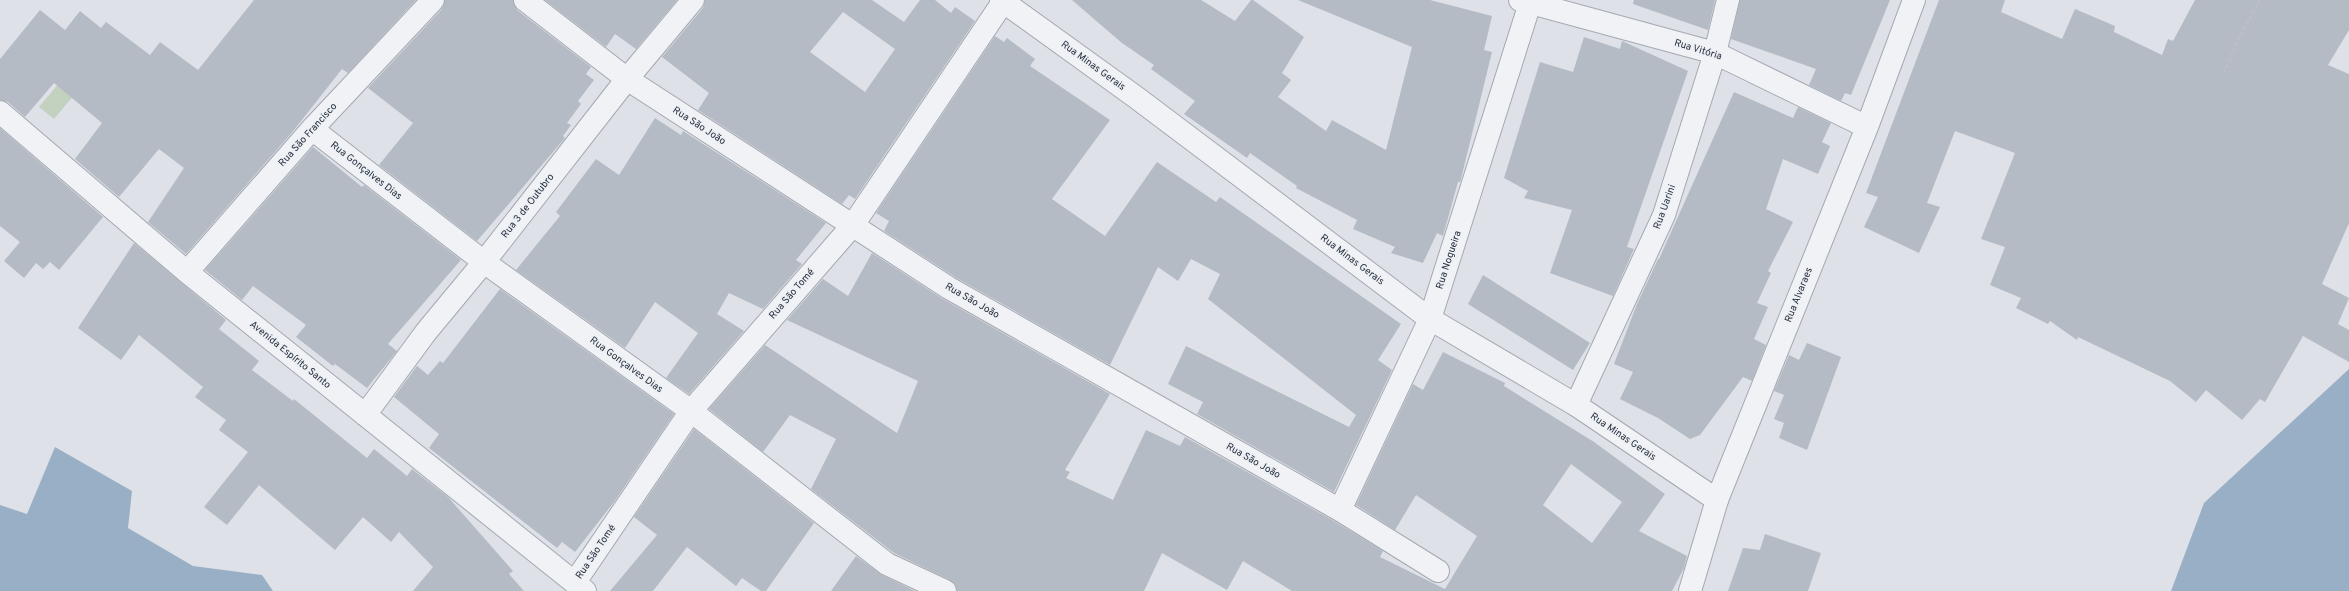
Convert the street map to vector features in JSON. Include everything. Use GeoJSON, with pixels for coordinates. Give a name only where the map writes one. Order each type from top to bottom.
{"type":"FeatureCollection","features":[{"type":"Feature","properties":{"kind":"street","name":"Rua São Francisco"},"geometry":{"type":"LineString","coordinates":[[187,272],[312,129],[432,0]]}},
{"type":"Feature","properties":{"kind":"street","name":"Rua São João"},"geometry":{"type":"LineString","coordinates":[[525,0],[627,79],[949,288],[1340,510],[1438,571]]}},
{"type":"Feature","properties":{"kind":"street","name":"Rua 3 de Outubro"},"geometry":{"type":"LineString","coordinates":[[365,415],[426,332],[484,262],[627,79],[693,0]]}},
{"type":"Feature","properties":{"kind":"street","name":"Rua Uarini"},"geometry":{"type":"LineString","coordinates":[[1576,405],[1664,215],[1715,53],[1728,0]]}},
{"type":"Feature","properties":{"kind":"street","name":"Rua Alvaraes"},"geometry":{"type":"LineString","coordinates":[[1690,591],[1717,500],[1867,127],[1914,0]]}},
{"type":"Feature","properties":{"kind":"street","name":"Rua São Tomé"},"geometry":{"type":"LineString","coordinates":[[580,587],[691,411],[853,225],[1002,1]]}},
{"type":"Feature","properties":{"kind":"street","name":"Rua Minas Gerais"},"geometry":{"type":"LineString","coordinates":[[1002,1],[1137,98],[1430,319],[1576,405],[1717,500]]}},
{"type":"Feature","properties":{"kind":"street","name":"Rua Vitória"},"geometry":{"type":"LineString","coordinates":[[1527,1],[1715,53],[1867,127]]}},
{"type":"Feature","properties":{"kind":"street","name":"Rua Nogueira"},"geometry":{"type":"LineString","coordinates":[[1340,510],[1430,319],[1527,1]]}},
{"type":"Feature","properties":{"kind":"street","name":"Avenida Espírito Santo"},"geometry":{"type":"LineString","coordinates":[[0,112],[187,272],[580,587]]}},
{"type":"Feature","properties":{"kind":"street","name":"Rua Gonçalves Dias"},"geometry":{"type":"LineString","coordinates":[[312,129],[484,262],[691,411],[887,564],[945,591]]}},
{"type":"Feature","properties":{"kind":"path"},"geometry":{"type":"LineString","coordinates":[[2224,73],[2238,40],[2260,0]]}},
{"type":"Feature","properties":{"kind":"green space"},"geometry":{"type":"Polygon","coordinates":[[[76,63],[90,76],[54,119],[39,107],[76,63]]]}},
{"type":"Feature","properties":{"kind":"water"},"geometry":{"type":"Polygon","coordinates":[[[2349,369],[2349,591],[2171,591],[2204,503],[2349,369]]]}},
{"type":"Feature","properties":{"kind":"water"},"geometry":{"type":"Polygon","coordinates":[[[55,447],[132,491],[128,528],[193,566],[262,575],[273,591],[0,591],[0,505],[27,514],[55,447]]]}},
{"type":"Feature","properties":{"kind":"building"},"geometry":{"type":"Polygon","coordinates":[[[254,0],[416,0],[348,73],[342,69],[294,130],[186,254],[148,222],[184,168],[159,149],[119,197],[75,159],[102,123],[54,83],[25,117],[8,102],[0,100],[0,59],[40,10],[65,30],[80,11],[101,28],[106,22],[150,55],[160,42],[198,70],[254,0]]]}},
{"type":"Feature","properties":{"kind":"building"},"geometry":{"type":"Polygon","coordinates":[[[445,0],[513,0],[517,10],[591,67],[586,74],[594,80],[578,101],[581,104],[567,123],[571,125],[563,136],[565,138],[477,241],[379,165],[413,123],[368,88],[442,9],[445,0]]]}},
{"type":"Feature","properties":{"kind":"building"},"geometry":{"type":"Polygon","coordinates":[[[545,0],[677,0],[636,49],[615,34],[606,47],[545,0]]]}},
{"type":"Feature","properties":{"kind":"building"},"geometry":{"type":"Polygon","coordinates":[[[705,0],[872,0],[904,22],[920,0],[935,0],[951,13],[955,7],[975,21],[855,199],[849,195],[842,204],[698,110],[709,93],[662,57],[703,8],[705,0]],[[843,12],[810,52],[865,92],[895,49],[843,12]]]}},
{"type":"Feature","properties":{"kind":"building"},"geometry":{"type":"Polygon","coordinates":[[[1072,0],[1201,0],[1235,21],[1251,0],[1253,0],[1304,37],[1282,73],[1291,80],[1278,97],[1326,131],[1332,120],[1386,150],[1412,47],[1298,0],[1430,0],[1492,16],[1484,50],[1492,52],[1461,179],[1460,182],[1458,182],[1443,236],[1437,233],[1423,263],[1391,253],[1395,247],[1353,229],[1357,220],[1296,188],[1297,186],[1250,153],[1247,158],[1184,114],[1195,101],[1151,69],[1154,65],[1122,43],[1072,0]]]}},
{"type":"Feature","properties":{"kind":"building"},"geometry":{"type":"Polygon","coordinates":[[[1634,0],[1715,0],[1708,30],[1633,4],[1634,0]]]}},
{"type":"Feature","properties":{"kind":"building"},"geometry":{"type":"Polygon","coordinates":[[[1740,0],[1890,0],[1851,95],[1845,93],[1841,101],[1809,85],[1816,69],[1731,39],[1740,0]]]}},
{"type":"Feature","properties":{"kind":"building"},"geometry":{"type":"Polygon","coordinates":[[[1939,0],[2005,0],[2001,12],[2062,39],[2075,9],[2115,26],[2114,32],[2162,55],[2168,39],[2173,41],[2195,0],[2349,0],[2349,30],[2328,65],[2349,74],[2349,223],[2322,284],[2349,298],[2338,324],[2349,330],[2349,362],[2303,336],[2265,402],[2260,399],[2242,420],[2206,390],[2196,402],[2170,381],[2078,337],[2077,340],[2050,321],[2048,324],[2016,308],[2021,298],[1990,285],[2005,247],[1981,239],[2015,153],[1955,131],[1927,203],[1940,207],[1919,253],[1864,227],[1878,197],[1866,193],[1939,0]]]}},
{"type":"Feature","properties":{"kind":"building"},"geometry":{"type":"Polygon","coordinates":[[[995,36],[1004,42],[1007,38],[1035,59],[1030,66],[1110,120],[1052,199],[1105,236],[1157,162],[1216,202],[1220,197],[1401,324],[1378,360],[1392,370],[1334,492],[1197,414],[1203,402],[1168,384],[1186,346],[1349,427],[1356,415],[1208,299],[1220,274],[1191,259],[1178,281],[1158,267],[1110,365],[955,277],[884,231],[889,221],[876,213],[995,36]]]}},
{"type":"Feature","properties":{"kind":"building"},"geometry":{"type":"Polygon","coordinates":[[[1584,37],[1620,49],[1622,41],[1688,71],[1627,247],[1634,249],[1613,296],[1550,273],[1572,210],[1524,198],[1528,191],[1504,178],[1540,62],[1573,72],[1584,37]]]}},
{"type":"Feature","properties":{"kind":"building"},"geometry":{"type":"Polygon","coordinates":[[[1734,92],[1793,118],[1798,107],[1831,123],[1822,142],[1830,146],[1818,174],[1783,159],[1766,209],[1793,222],[1768,271],[1771,273],[1757,303],[1768,307],[1754,339],[1766,345],[1752,381],[1743,377],[1700,435],[1690,439],[1658,418],[1620,399],[1633,372],[1614,364],[1637,304],[1659,259],[1734,92]]]}},
{"type":"Feature","properties":{"kind":"building"},"geometry":{"type":"Polygon","coordinates":[[[655,118],[681,135],[683,131],[826,223],[796,260],[802,264],[763,309],[729,293],[717,314],[744,331],[689,394],[666,378],[698,333],[655,302],[625,348],[516,270],[560,216],[556,212],[596,159],[619,175],[655,118]]]}},
{"type":"Feature","properties":{"kind":"building"},"geometry":{"type":"Polygon","coordinates":[[[0,128],[103,217],[59,270],[50,262],[43,269],[36,263],[24,278],[4,261],[20,242],[0,226],[0,128]]]}},
{"type":"Feature","properties":{"kind":"building"},"geometry":{"type":"Polygon","coordinates":[[[313,147],[362,187],[364,185],[461,260],[388,344],[397,351],[367,388],[335,364],[333,366],[296,337],[306,325],[253,286],[242,300],[205,270],[313,147]]]}},
{"type":"Feature","properties":{"kind":"building"},"geometry":{"type":"Polygon","coordinates":[[[134,243],[226,320],[219,329],[259,361],[252,370],[293,401],[294,399],[367,458],[374,449],[407,476],[412,469],[448,497],[513,571],[509,574],[524,591],[413,591],[433,567],[399,532],[391,542],[363,517],[335,550],[259,485],[227,525],[204,507],[248,452],[219,430],[226,420],[195,397],[203,387],[139,335],[121,360],[78,328],[134,243]]]}},
{"type":"Feature","properties":{"kind":"building"},"geometry":{"type":"Polygon","coordinates":[[[872,253],[943,299],[1110,394],[1065,470],[1070,472],[1066,478],[1113,500],[1146,430],[1180,446],[1185,437],[1334,521],[1383,551],[1380,557],[1445,589],[1477,536],[1416,495],[1395,530],[1356,505],[1413,384],[1423,390],[1443,352],[1505,383],[1504,386],[1594,442],[1665,494],[1639,531],[1687,556],[1684,568],[1672,591],[1292,591],[1243,561],[1227,590],[1162,553],[1144,591],[957,591],[955,584],[950,580],[894,553],[811,489],[836,439],[790,415],[763,452],[709,409],[765,345],[897,433],[918,381],[787,320],[823,279],[848,296],[872,253]],[[1571,464],[1543,505],[1592,543],[1622,502],[1571,464]]]}},
{"type":"Feature","properties":{"kind":"building"},"geometry":{"type":"Polygon","coordinates":[[[1483,275],[1590,343],[1573,370],[1468,304],[1483,275]]]}},
{"type":"Feature","properties":{"kind":"building"},"geometry":{"type":"Polygon","coordinates":[[[500,289],[674,414],[614,502],[575,552],[562,542],[557,548],[429,448],[439,434],[394,397],[417,366],[428,375],[440,361],[443,363],[500,289]]]}},
{"type":"Feature","properties":{"kind":"building"},"geometry":{"type":"Polygon","coordinates":[[[1807,343],[1841,357],[1807,450],[1779,438],[1784,423],[1774,419],[1784,395],[1774,391],[1789,355],[1799,360],[1807,343]]]}},
{"type":"Feature","properties":{"kind":"building"},"geometry":{"type":"Polygon","coordinates":[[[694,429],[814,523],[766,591],[761,591],[742,578],[736,586],[687,547],[653,591],[610,591],[657,535],[634,517],[694,429]]]}},
{"type":"Feature","properties":{"kind":"building"},"geometry":{"type":"Polygon","coordinates":[[[1765,534],[1821,553],[1808,591],[1728,591],[1743,548],[1760,550],[1765,534]]]}},
{"type":"Feature","properties":{"kind":"building"},"geometry":{"type":"Polygon","coordinates":[[[856,556],[882,575],[915,591],[831,591],[856,556]]]}}]}
